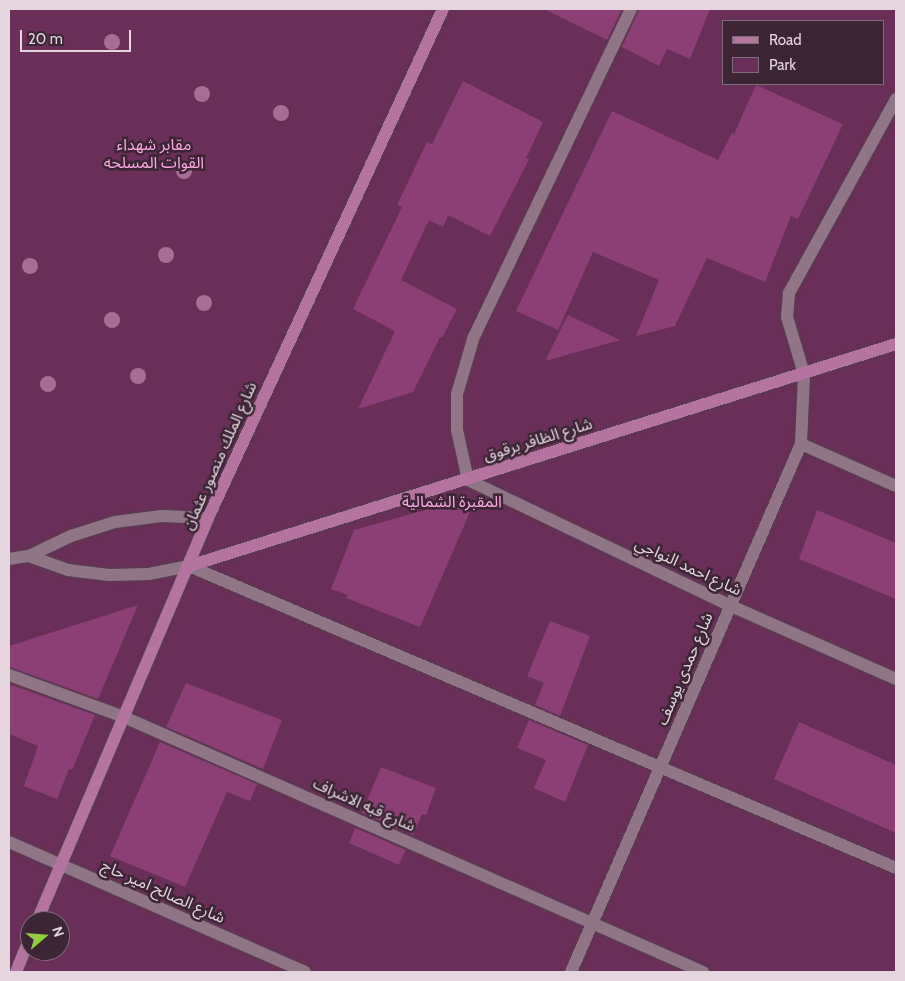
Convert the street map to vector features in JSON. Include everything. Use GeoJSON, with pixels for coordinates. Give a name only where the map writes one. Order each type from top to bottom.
{"type":"FeatureCollection","features":[{"type":"Feature","properties":{"kind":"main road","name":"شارع الملك منصور عثمان"},"geometry":{"type":"LineString","coordinates":[[41,911],[208,518],[443,9]]}},
{"type":"Feature","properties":{"kind":"main road","name":"شارع الظافر برقوق"},"geometry":{"type":"LineString","coordinates":[[189,566],[468,480],[896,344]]}},
{"type":"Feature","properties":{"kind":"street"},"geometry":{"type":"LineString","coordinates":[[468,480],[457,430],[457,394],[474,336],[631,9]]}},
{"type":"Feature","properties":{"kind":"street","name":"شارع حمدى يوسف"},"geometry":{"type":"LineString","coordinates":[[571,972],[800,444],[804,374],[787,317],[789,292],[896,99]]}},
{"type":"Feature","properties":{"kind":"street"},"geometry":{"type":"LineString","coordinates":[[800,444],[896,486]]}},
{"type":"Feature","properties":{"kind":"street","name":"شارع احمد النواجي"},"geometry":{"type":"LineString","coordinates":[[468,480],[730,606],[896,679]]}},
{"type":"Feature","properties":{"kind":"street"},"geometry":{"type":"LineString","coordinates":[[9,559],[29,556],[71,536],[115,522],[162,516],[208,518]]}},
{"type":"Feature","properties":{"kind":"street"},"geometry":{"type":"LineString","coordinates":[[29,556],[68,570],[109,575],[149,574],[189,566],[896,868]]}},
{"type":"Feature","properties":{"kind":"street","name":"شارع قبه الاشراف"},"geometry":{"type":"LineString","coordinates":[[9,675],[124,717],[703,972]]}},
{"type":"Feature","properties":{"kind":"street","name":"شارع الصالح امير حاج"},"geometry":{"type":"LineString","coordinates":[[9,842],[305,972]]}},
{"type":"Feature","properties":{"kind":"green space","name":"المقبرة الشمالية"},"geometry":{"type":"Polygon","coordinates":[[[9,9],[896,9],[896,972],[9,972],[9,9]]]}},
{"type":"Feature","properties":{"kind":"building"},"geometry":{"type":"Polygon","coordinates":[[[544,9],[622,9],[607,40],[544,9]]]}},
{"type":"Feature","properties":{"kind":"building"},"geometry":{"type":"Polygon","coordinates":[[[639,9],[710,9],[690,59],[667,49],[659,66],[622,47],[639,9]]]}},
{"type":"Feature","properties":{"kind":"building"},"geometry":{"type":"Polygon","coordinates":[[[463,81],[543,122],[526,158],[529,159],[490,236],[448,215],[443,227],[429,220],[401,280],[457,309],[442,338],[440,337],[413,392],[358,409],[395,331],[353,309],[402,207],[397,205],[427,142],[432,144],[463,81]]]}},
{"type":"Feature","properties":{"kind":"building"},"geometry":{"type":"Polygon","coordinates":[[[756,85],[843,124],[798,219],[791,216],[765,282],[707,258],[675,326],[636,336],[659,280],[593,252],[558,330],[516,311],[612,111],[718,160],[732,133],[734,134],[756,85]]]}},
{"type":"Feature","properties":{"kind":"building"},"geometry":{"type":"Polygon","coordinates":[[[568,315],[620,340],[545,361],[568,315]]]}},
{"type":"Feature","properties":{"kind":"building"},"geometry":{"type":"Polygon","coordinates":[[[447,504],[470,512],[420,627],[346,598],[348,595],[331,589],[354,530],[447,504]]]}},
{"type":"Feature","properties":{"kind":"building"},"geometry":{"type":"Polygon","coordinates":[[[817,510],[896,543],[896,599],[799,559],[817,510]]]}},
{"type":"Feature","properties":{"kind":"building"},"geometry":{"type":"Polygon","coordinates":[[[138,605],[98,699],[9,667],[9,646],[138,605]]]}},
{"type":"Feature","properties":{"kind":"building"},"geometry":{"type":"Polygon","coordinates":[[[550,621],[590,636],[560,716],[535,705],[544,683],[527,676],[550,621]]]}},
{"type":"Feature","properties":{"kind":"building"},"geometry":{"type":"Polygon","coordinates":[[[186,683],[282,720],[263,769],[166,727],[186,683]]]}},
{"type":"Feature","properties":{"kind":"building"},"geometry":{"type":"Polygon","coordinates":[[[9,684],[95,715],[72,770],[69,769],[57,799],[24,786],[38,746],[9,734],[9,684]]]}},
{"type":"Feature","properties":{"kind":"building"},"geometry":{"type":"Polygon","coordinates":[[[529,720],[588,745],[565,802],[534,788],[546,760],[517,748],[529,720]]]}},
{"type":"Feature","properties":{"kind":"building"},"geometry":{"type":"Polygon","coordinates":[[[799,722],[896,765],[896,833],[774,779],[799,722]]]}},
{"type":"Feature","properties":{"kind":"building"},"geometry":{"type":"Polygon","coordinates":[[[160,742],[257,784],[250,801],[227,792],[185,887],[110,856],[160,742]]]}},
{"type":"Feature","properties":{"kind":"building"},"geometry":{"type":"Polygon","coordinates":[[[381,767],[436,788],[426,815],[422,814],[413,835],[362,813],[381,767]]]}},
{"type":"Feature","properties":{"kind":"building"},"geometry":{"type":"Polygon","coordinates":[[[355,828],[406,850],[399,865],[349,843],[355,828]]]}},
{"type":"Feature","properties":{"kind":"park label","name":"مقابر شهداء القوات المسلحه"},"geometry":{"type":"Point","coordinates":[154,154]}}]}
